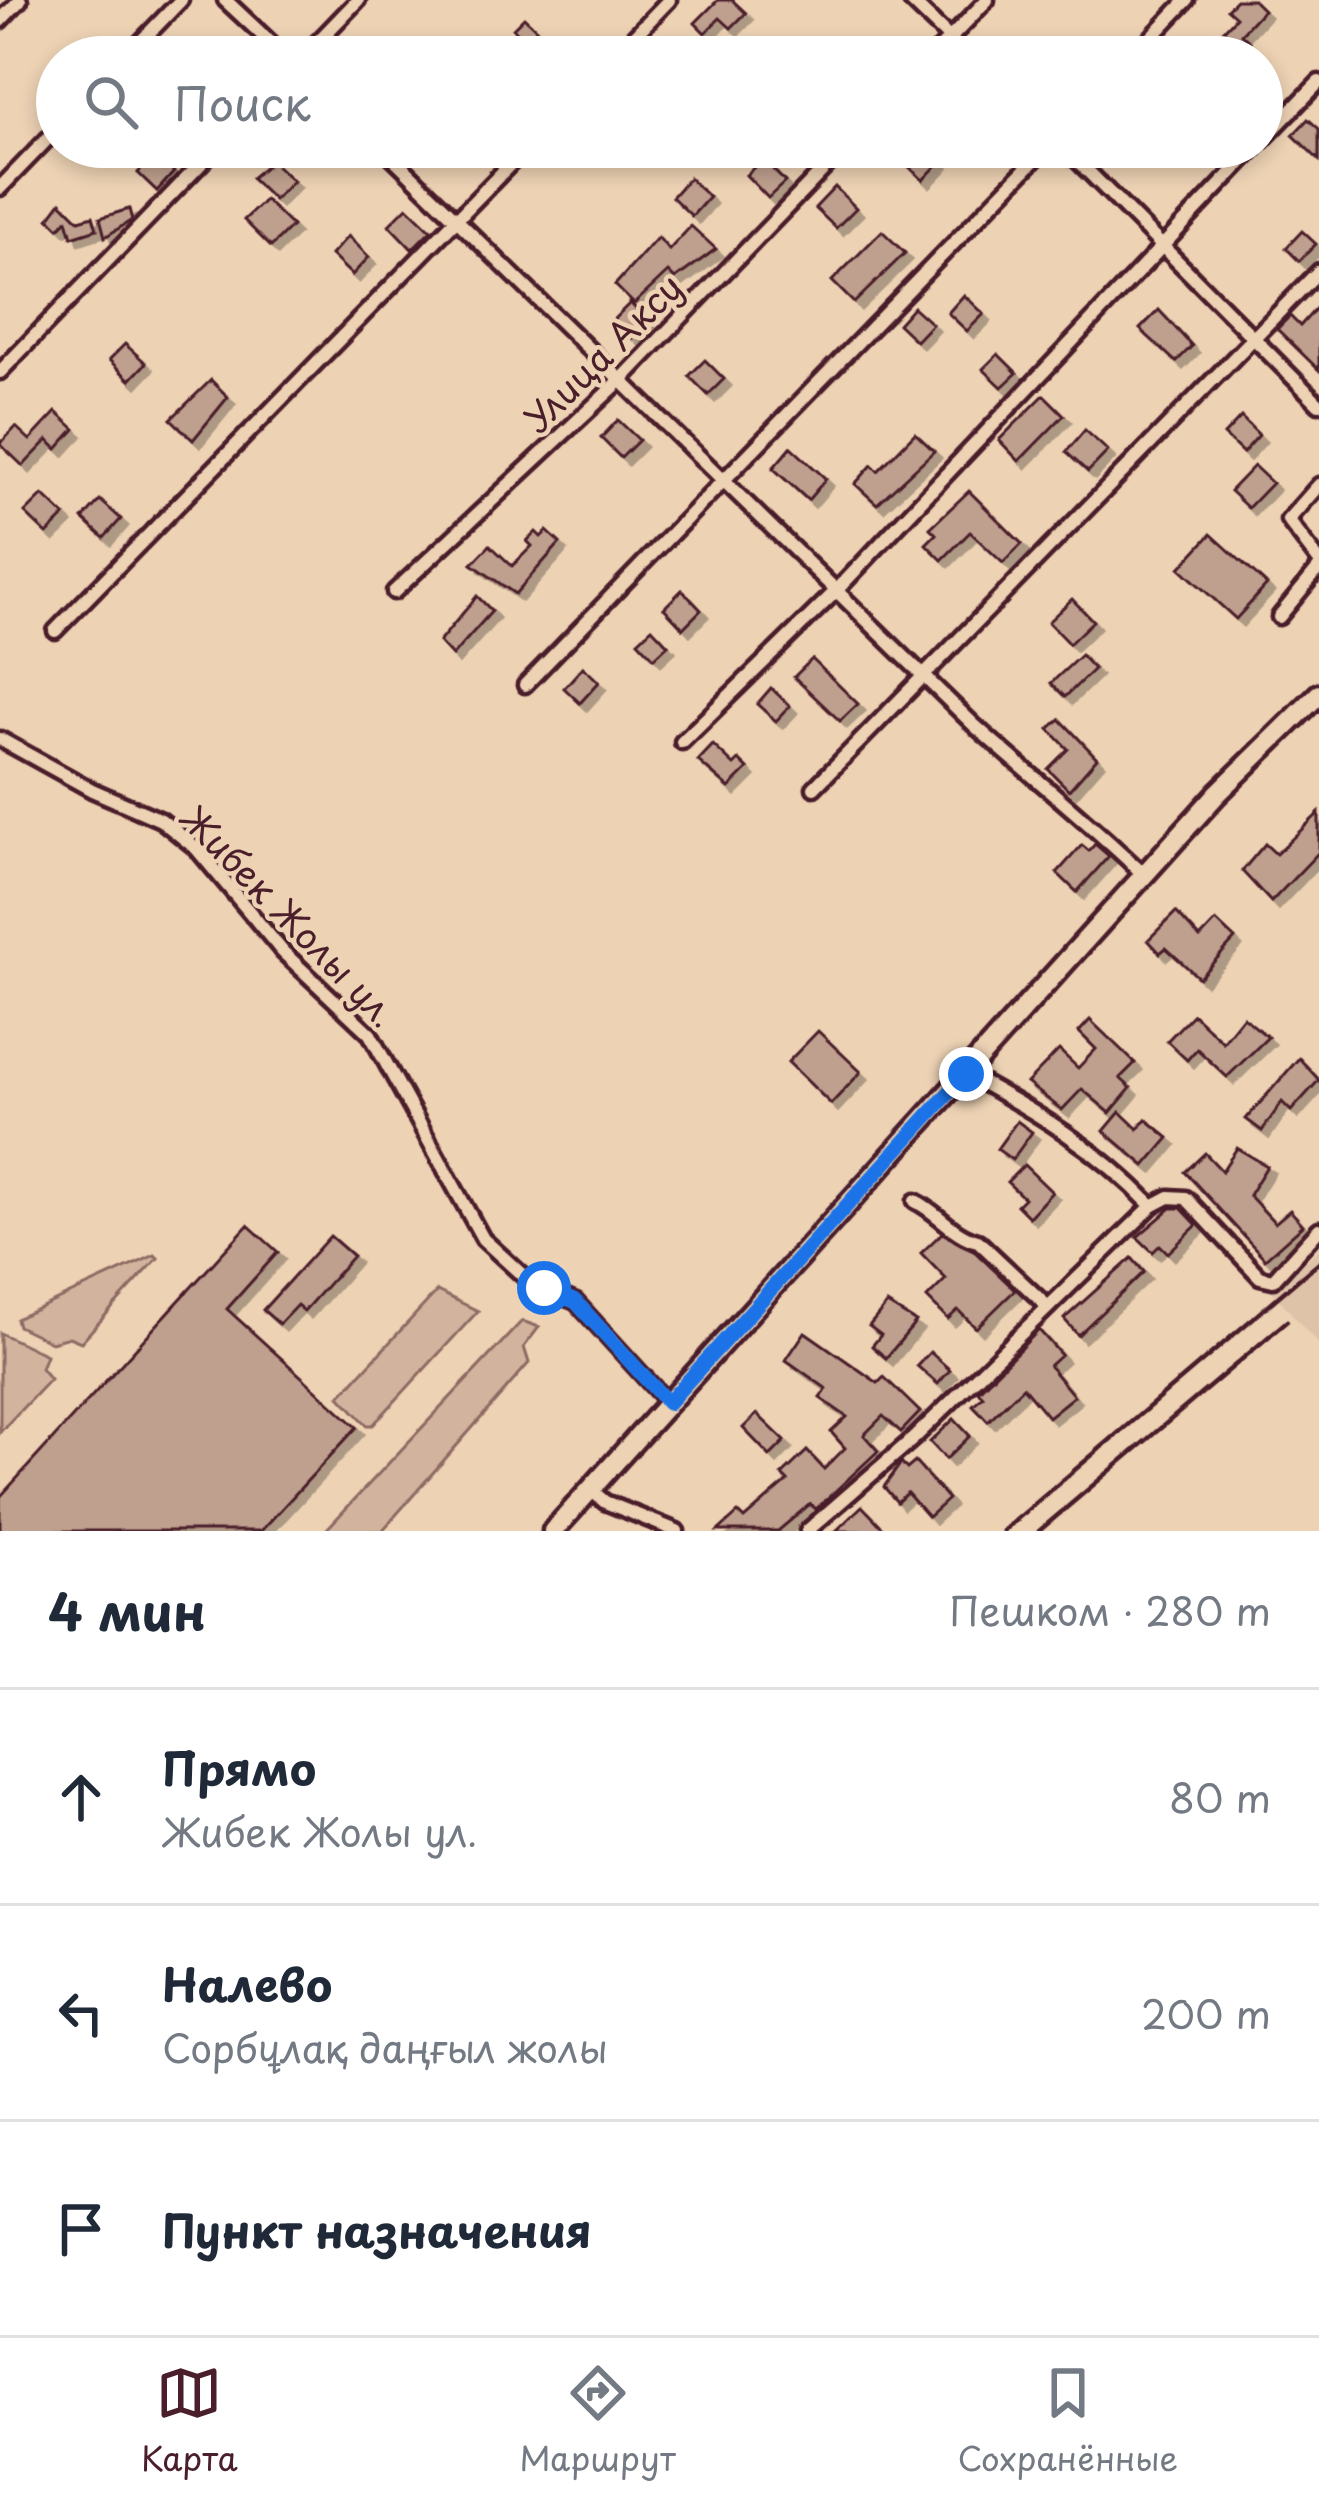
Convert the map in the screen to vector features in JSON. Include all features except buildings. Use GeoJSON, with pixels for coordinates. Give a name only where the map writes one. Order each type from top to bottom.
{"type":"FeatureCollection","features":[{"type":"Feature","properties":{"kind":"main road"},"geometry":{"type":"LineString","coordinates":[[553,1531],[1145,876],[1319,694]]}},
{"type":"Feature","properties":{"kind":"street"},"geometry":{"type":"LineString","coordinates":[[0,22],[20,0]]}},
{"type":"Feature","properties":{"kind":"street"},"geometry":{"type":"LineString","coordinates":[[146,36],[181,0]]}},
{"type":"Feature","properties":{"kind":"street"},"geometry":{"type":"LineString","coordinates":[[225,0],[264,36]]}},
{"type":"Feature","properties":{"kind":"street"},"geometry":{"type":"LineString","coordinates":[[323,36],[358,0]]}},
{"type":"Feature","properties":{"kind":"street"},"geometry":{"type":"LineString","coordinates":[[634,36],[669,0]]}},
{"type":"Feature","properties":{"kind":"street"},"geometry":{"type":"LineString","coordinates":[[910,0],[947,36]]}},
{"type":"Feature","properties":{"kind":"street"},"geometry":{"type":"LineString","coordinates":[[953,36],[987,0]]}},
{"type":"Feature","properties":{"kind":"street"},"geometry":{"type":"LineString","coordinates":[[1153,36],[1187,0]]}},
{"type":"Feature","properties":{"kind":"street"},"geometry":{"type":"LineString","coordinates":[[1283,119],[1319,82]]}},
{"type":"Feature","properties":{"kind":"street"},"geometry":{"type":"LineString","coordinates":[[0,188],[36,151]]}},
{"type":"Feature","properties":{"kind":"street"},"geometry":{"type":"LineString","coordinates":[[0,372],[197,168]]}},
{"type":"Feature","properties":{"kind":"street"},"geometry":{"type":"LineString","coordinates":[[404,168],[925,677],[1145,876]]}},
{"type":"Feature","properties":{"kind":"street"},"geometry":{"type":"LineString","coordinates":[[55,632],[507,168]]}},
{"type":"Feature","properties":{"kind":"street","name":"Улица Аксу"},"geometry":{"type":"LineString","coordinates":[[394,592],[622,379],[825,168]]}},
{"type":"Feature","properties":{"kind":"street"},"geometry":{"type":"LineString","coordinates":[[525,686],[1026,168]]}},
{"type":"Feature","properties":{"kind":"street"},"geometry":{"type":"LineString","coordinates":[[1086,168],[1319,404]]}},
{"type":"Feature","properties":{"kind":"street"},"geometry":{"type":"LineString","coordinates":[[682,742],[837,590],[1236,168]]}},
{"type":"Feature","properties":{"kind":"street"},"geometry":{"type":"LineString","coordinates":[[814,788],[1319,272]]}},
{"type":"Feature","properties":{"kind":"street"},"geometry":{"type":"LineString","coordinates":[[1280,617],[1319,564],[1288,520],[1319,485]]}},
{"type":"Feature","properties":{"kind":"street","name":"Жибек Жолы ул."},"geometry":{"type":"LineString","coordinates":[[0,739],[92,790],[161,820],[196,848],[283,952],[370,1034],[483,1239],[532,1284],[576,1302],[668,1403]]}},
{"type":"Feature","properties":{"kind":"street"},"geometry":{"type":"LineString","coordinates":[[966,1074],[1034,1111],[1112,1165],[1152,1206]]}},
{"type":"Feature","properties":{"kind":"street"},"geometry":{"type":"LineString","coordinates":[[807,1531],[1152,1206],[1169,1197],[1186,1198],[1260,1277],[1273,1280],[1319,1228]]}},
{"type":"Feature","properties":{"kind":"street"},"geometry":{"type":"LineString","coordinates":[[915,1202],[934,1210],[964,1238],[978,1241],[1048,1307]]}},
{"type":"Feature","properties":{"kind":"street"},"geometry":{"type":"LineString","coordinates":[[591,1490],[604,1502],[677,1531]]}},
{"type":"Feature","properties":{"kind":"shaded area"},"geometry":{"type":"Polygon","coordinates":[[[1319,1249],[1319,1345],[1272,1291],[1319,1249]]]}},
{"type":"Feature","properties":{"kind":"shaded area"},"geometry":{"type":"Polygon","coordinates":[[[155,1255],[158,1258],[81,1342],[69,1337],[51,1342],[18,1326],[16,1319],[155,1255]]]}},
{"type":"Feature","properties":{"kind":"shaded area"},"geometry":{"type":"Polygon","coordinates":[[[437,1291],[478,1311],[373,1425],[367,1425],[340,1396],[437,1291]]]}},
{"type":"Feature","properties":{"kind":"shaded area"},"geometry":{"type":"Polygon","coordinates":[[[522,1321],[539,1327],[524,1347],[529,1363],[382,1531],[325,1531],[522,1321]]]}},
{"type":"Feature","properties":{"kind":"shaded area"},"geometry":{"type":"Polygon","coordinates":[[[0,1333],[46,1355],[41,1368],[50,1379],[0,1432],[0,1333]]]}},
{"type":"Feature","properties":{"kind":"railway"},"geometry":{"type":"LineString","coordinates":[[1003,1531],[1319,1262]]}},
{"type":"Feature","properties":{"kind":"railway"},"geometry":{"type":"LineString","coordinates":[[1039,1531],[1287,1321]]}},
{"type":"Feature","properties":{"kind":"route"},"geometry":{"type":"LineString","coordinates":[[544,1288],[576,1302],[668,1403],[966,1074]]}}]}
